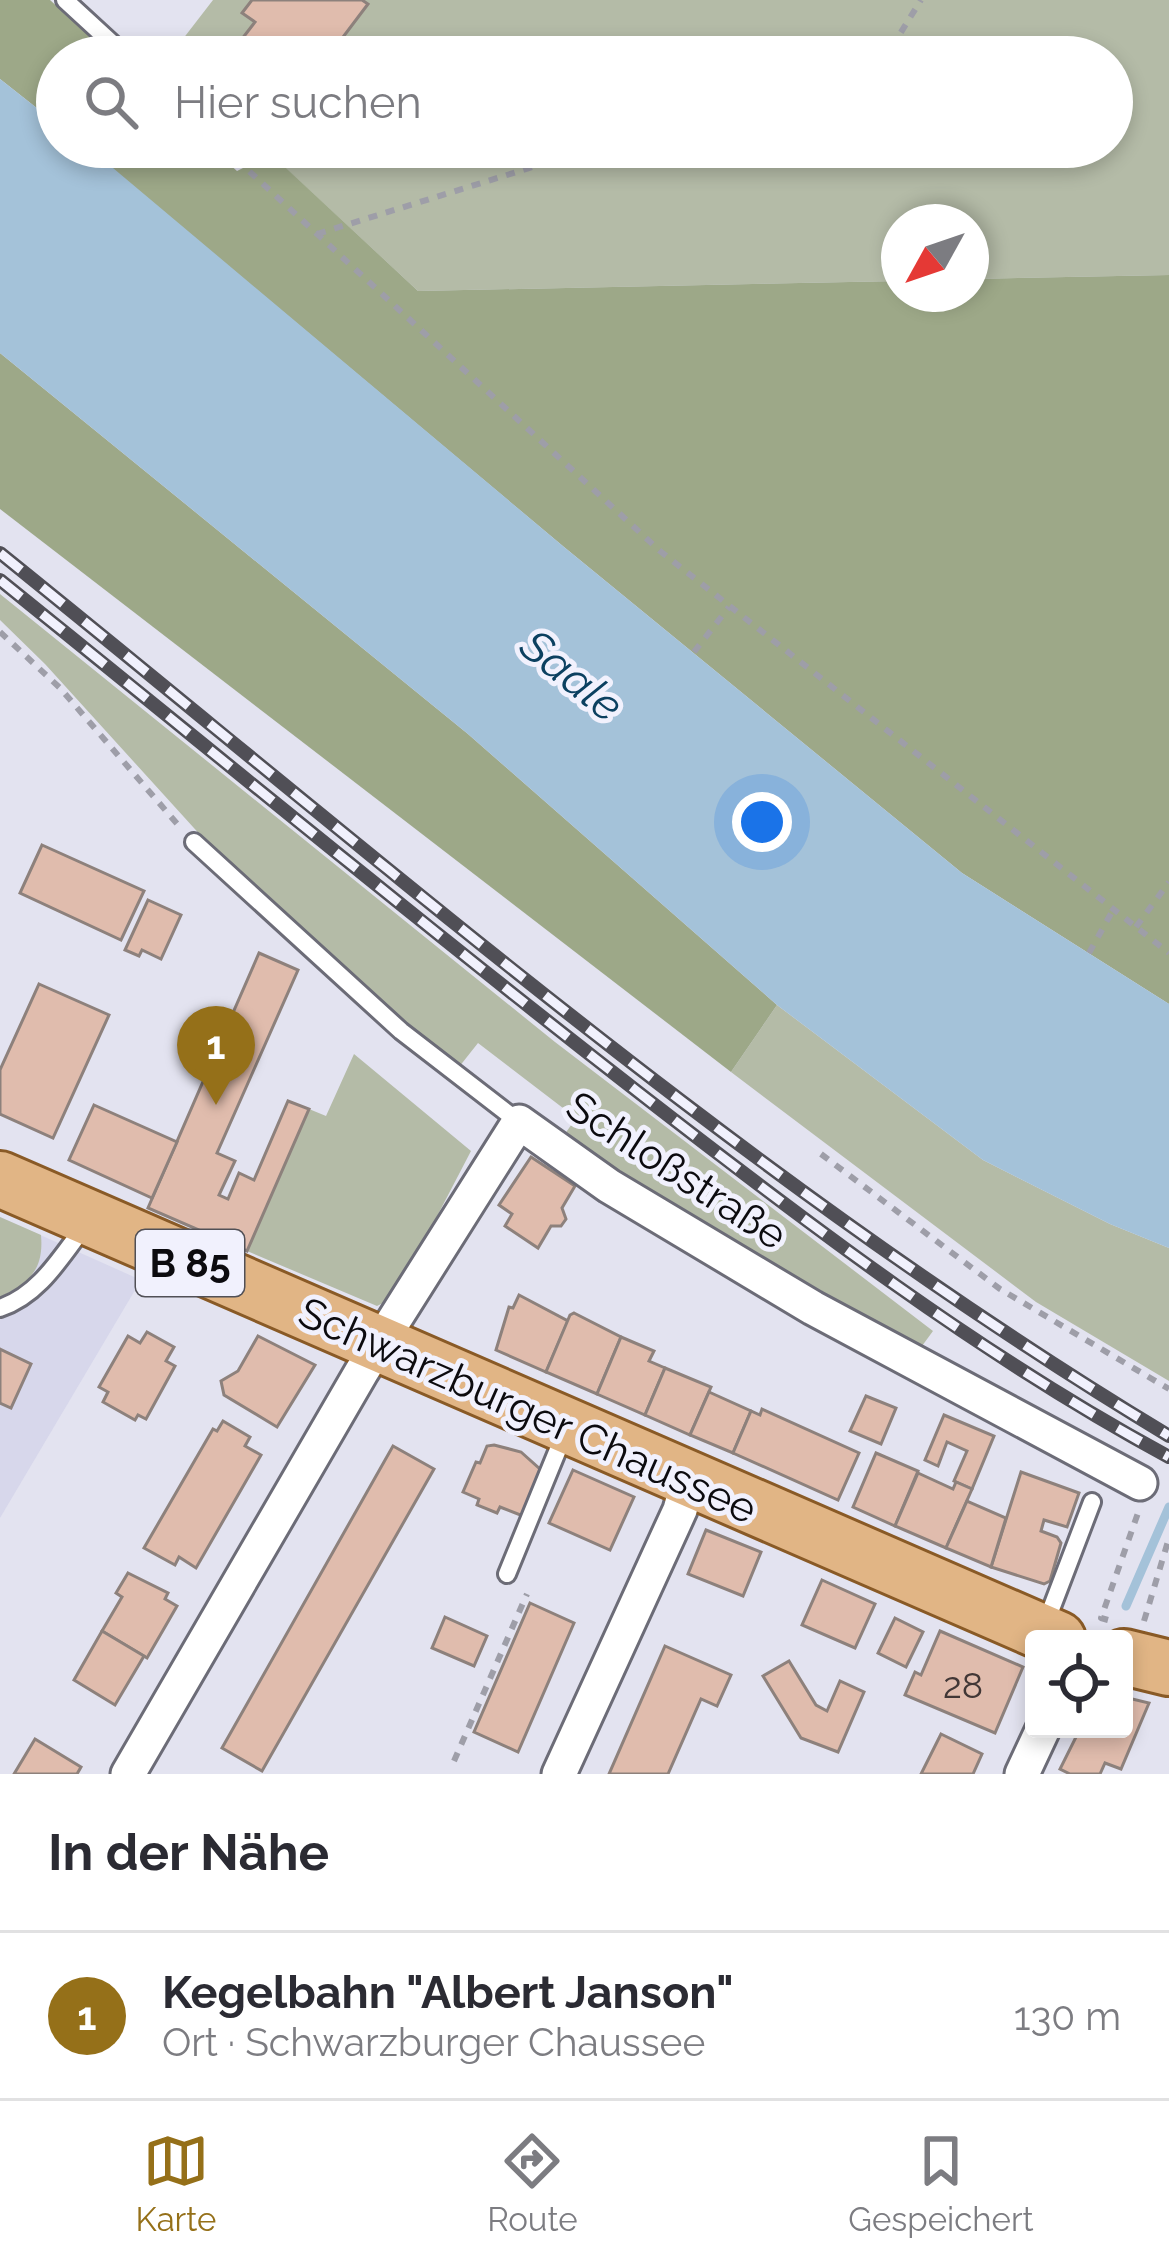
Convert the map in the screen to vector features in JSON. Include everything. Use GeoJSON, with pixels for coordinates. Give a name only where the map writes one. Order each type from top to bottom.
{"type":"FeatureCollection","features":[{"type":"Feature","properties":{"kind":"main road","name":"Schwarzburger Chaussee"},"geometry":{"type":"LineString","coordinates":[[0,1179],[1036,1630]]}},
{"type":"Feature","properties":{"kind":"street","name":"Schloßstraße"},"geometry":{"type":"LineString","coordinates":[[128,1774],[380,1345],[519,1122],[609,1186],[793,1296],[1140,1483]]}},
{"type":"Feature","properties":{"kind":"street"},"geometry":{"type":"LineString","coordinates":[[559,1774],[662,1552],[688,1481]]}},
{"type":"Feature","properties":{"kind":"street"},"geometry":{"type":"LineString","coordinates":[[1022,1774],[1038,1738]]}},
{"type":"Feature","properties":{"kind":"lane"},"geometry":{"type":"LineString","coordinates":[[65,0],[104,36]]}},
{"type":"Feature","properties":{"kind":"lane"},"geometry":{"type":"LineString","coordinates":[[194,842],[400,1031],[519,1122]]}},
{"type":"Feature","properties":{"kind":"lane"},"geometry":{"type":"LineString","coordinates":[[0,1308],[26,1297],[90,1219]]}},
{"type":"Feature","properties":{"kind":"lane"},"geometry":{"type":"LineString","coordinates":[[508,1574],[567,1428]]}},
{"type":"Feature","properties":{"kind":"lane"},"geometry":{"type":"LineString","coordinates":[[1052,1630],[1092,1502]]}},
{"type":"Feature","properties":{"kind":"path"},"geometry":{"type":"LineString","coordinates":[[899,36],[922,0]]}},
{"type":"Feature","properties":{"kind":"path"},"geometry":{"type":"LineString","coordinates":[[246,168],[660,551],[1169,953]]}},
{"type":"Feature","properties":{"kind":"path"},"geometry":{"type":"LineString","coordinates":[[317,234],[529,168]]}},
{"type":"Feature","properties":{"kind":"path"},"geometry":{"type":"LineString","coordinates":[[694,652],[729,607]]}},
{"type":"Feature","properties":{"kind":"path"},"geometry":{"type":"LineString","coordinates":[[0,632],[60,688],[194,842]]}},
{"type":"Feature","properties":{"kind":"path"},"geometry":{"type":"LineString","coordinates":[[1136,928],[1169,883]]}},
{"type":"Feature","properties":{"kind":"path"},"geometry":{"type":"LineString","coordinates":[[1089,952],[1113,910]]}},
{"type":"Feature","properties":{"kind":"path"},"geometry":{"type":"LineString","coordinates":[[820,1154],[1000,1289],[1169,1389]]}},
{"type":"Feature","properties":{"kind":"path"},"geometry":{"type":"LineString","coordinates":[[1140,1483],[1146,1490],[1101,1618],[1139,1645],[1169,1538]]}},
{"type":"Feature","properties":{"kind":"path"},"geometry":{"type":"LineString","coordinates":[[454,1761],[526,1594]]}},
{"type":"Feature","properties":{"kind":"shaded area"},"geometry":{"type":"Polygon","coordinates":[[[0,1217],[141,1280],[0,1518],[0,1217]]]}},
{"type":"Feature","properties":{"kind":"green space"},"geometry":{"type":"Polygon","coordinates":[[[0,0],[50,0],[89,36],[36,36],[36,107],[0,79],[0,0]]]}},
{"type":"Feature","properties":{"kind":"green space"},"geometry":{"type":"Polygon","coordinates":[[[213,0],[1169,0],[1169,275],[989,279],[989,204],[881,204],[881,281],[418,291],[286,168],[1133,168],[1133,36],[185,36],[213,0]]]}},
{"type":"Feature","properties":{"kind":"green space"},"geometry":{"type":"Polygon","coordinates":[[[111,168],[286,168],[418,291],[881,281],[881,312],[989,312],[989,279],[1169,275],[1169,1004],[962,873],[111,168]]]}},
{"type":"Feature","properties":{"kind":"green space"},"geometry":{"type":"Polygon","coordinates":[[[0,353],[468,734],[777,1005],[731,1072],[0,509],[0,353]]]}},
{"type":"Feature","properties":{"kind":"green space"},"geometry":{"type":"Polygon","coordinates":[[[0,594],[555,1042],[933,1331],[922,1346],[841,1316],[560,1141],[576,1118],[478,1043],[459,1067],[407,1027],[223,860],[0,620],[0,594]]]}},
{"type":"Feature","properties":{"kind":"green space"},"geometry":{"type":"Polygon","coordinates":[[[777,1005],[983,1160],[1169,1248],[1169,1381],[1036,1302],[731,1072],[777,1005]]]}},
{"type":"Feature","properties":{"kind":"green space"},"geometry":{"type":"Polygon","coordinates":[[[354,1054],[471,1151],[395,1297],[377,1306],[247,1251],[309,1109],[326,1116],[354,1054]]]}},
{"type":"Feature","properties":{"kind":"green space"},"geometry":{"type":"Polygon","coordinates":[[[0,1217],[41,1235],[41,1247],[33,1274],[0,1297],[0,1217]]]}},
{"type":"Feature","properties":{"kind":"water","name":"Saale"},"geometry":{"type":"Polygon","coordinates":[[[0,79],[36,107],[36,168],[113,168],[962,873],[1169,1004],[1169,1248],[983,1160],[777,1005],[468,734],[0,353],[0,79]]]}},
{"type":"Feature","properties":{"kind":"building"},"geometry":{"type":"Polygon","coordinates":[[[252,0],[362,0],[368,4],[344,36],[244,36],[255,22],[242,13],[252,0]]]}},
{"type":"Feature","properties":{"kind":"building"},"geometry":{"type":"Polygon","coordinates":[[[42,845],[144,891],[121,940],[20,893],[42,845]]]}},
{"type":"Feature","properties":{"kind":"building"},"geometry":{"type":"Polygon","coordinates":[[[148,900],[181,915],[161,959],[142,950],[139,956],[125,950],[148,900]]]}},
{"type":"Feature","properties":{"kind":"building"},"geometry":{"type":"Polygon","coordinates":[[[259,953],[298,970],[217,1153],[235,1161],[219,1195],[228,1199],[239,1173],[254,1180],[288,1101],[309,1109],[247,1251],[148,1208],[259,953]]]}},
{"type":"Feature","properties":{"kind":"building"},"geometry":{"type":"Polygon","coordinates":[[[39,984],[109,1015],[53,1138],[0,1114],[0,1070],[39,984]]]}},
{"type":"Feature","properties":{"kind":"building"},"geometry":{"type":"Polygon","coordinates":[[[94,1105],[177,1142],[152,1198],[69,1160],[94,1105]]]}},
{"type":"Feature","properties":{"kind":"building"},"geometry":{"type":"Polygon","coordinates":[[[531,1157],[575,1186],[562,1208],[566,1219],[561,1226],[551,1226],[538,1248],[505,1226],[512,1214],[499,1205],[531,1157]]]}},
{"type":"Feature","properties":{"kind":"building"},"geometry":{"type":"Polygon","coordinates":[[[519,1295],[568,1321],[546,1372],[496,1350],[509,1307],[513,1308],[519,1295]]]}},
{"type":"Feature","properties":{"kind":"building"},"geometry":{"type":"Polygon","coordinates":[[[574,1313],[621,1337],[597,1394],[546,1372],[574,1313]]]}},
{"type":"Feature","properties":{"kind":"building"},"geometry":{"type":"Polygon","coordinates":[[[147,1332],[174,1347],[166,1361],[175,1366],[146,1419],[138,1415],[135,1420],[103,1402],[108,1392],[99,1387],[128,1336],[140,1343],[147,1332]]]}},
{"type":"Feature","properties":{"kind":"building"},"geometry":{"type":"Polygon","coordinates":[[[258,1336],[315,1365],[277,1427],[224,1395],[221,1381],[238,1371],[258,1336]]]}},
{"type":"Feature","properties":{"kind":"building"},"geometry":{"type":"Polygon","coordinates":[[[621,1337],[654,1351],[649,1361],[665,1368],[645,1415],[597,1394],[621,1337]]]}},
{"type":"Feature","properties":{"kind":"building"},"geometry":{"type":"Polygon","coordinates":[[[0,1349],[31,1364],[11,1408],[0,1403],[0,1349]]]}},
{"type":"Feature","properties":{"kind":"building"},"geometry":{"type":"Polygon","coordinates":[[[665,1368],[711,1387],[690,1435],[645,1415],[665,1368]]]}},
{"type":"Feature","properties":{"kind":"building"},"geometry":{"type":"Polygon","coordinates":[[[709,1392],[751,1411],[733,1453],[690,1435],[709,1392]]]}},
{"type":"Feature","properties":{"kind":"building"},"geometry":{"type":"Polygon","coordinates":[[[866,1396],[896,1408],[881,1444],[850,1431],[866,1396]]]}},
{"type":"Feature","properties":{"kind":"building"},"geometry":{"type":"Polygon","coordinates":[[[762,1409],[859,1453],[838,1500],[733,1453],[751,1411],[760,1415],[762,1409]]]}},
{"type":"Feature","properties":{"kind":"building"},"geometry":{"type":"Polygon","coordinates":[[[944,1415],[994,1436],[972,1489],[954,1481],[967,1451],[947,1442],[938,1466],[925,1460],[944,1415]]]}},
{"type":"Feature","properties":{"kind":"building"},"geometry":{"type":"Polygon","coordinates":[[[223,1421],[250,1437],[245,1446],[261,1455],[196,1568],[179,1557],[175,1565],[144,1548],[213,1429],[217,1431],[223,1421]]]}},
{"type":"Feature","properties":{"kind":"building"},"geometry":{"type":"Polygon","coordinates":[[[393,1446],[434,1469],[262,1771],[222,1748],[393,1446]]]}},
{"type":"Feature","properties":{"kind":"building"},"geometry":{"type":"Polygon","coordinates":[[[487,1446],[521,1452],[541,1470],[523,1516],[477,1505],[479,1499],[463,1492],[476,1462],[480,1463],[487,1446]]]}},
{"type":"Feature","properties":{"kind":"building"},"geometry":{"type":"Polygon","coordinates":[[[876,1453],[918,1471],[895,1526],[853,1507],[876,1453]]]}},
{"type":"Feature","properties":{"kind":"building"},"geometry":{"type":"Polygon","coordinates":[[[573,1470],[634,1497],[610,1550],[549,1523],[573,1470]]]}},
{"type":"Feature","properties":{"kind":"building"},"geometry":{"type":"Polygon","coordinates":[[[1021,1472],[1079,1493],[1067,1527],[1044,1520],[1041,1531],[1061,1543],[1050,1581],[1044,1584],[991,1567],[1021,1472]]]}},
{"type":"Feature","properties":{"kind":"building"},"geometry":{"type":"Polygon","coordinates":[[[918,1473],[953,1489],[956,1482],[972,1489],[946,1548],[895,1526],[918,1473]]]}},
{"type":"Feature","properties":{"kind":"building"},"geometry":{"type":"Polygon","coordinates":[[[967,1501],[1006,1518],[991,1567],[946,1548],[967,1501]]]}},
{"type":"Feature","properties":{"kind":"building"},"geometry":{"type":"Polygon","coordinates":[[[706,1530],[761,1552],[743,1596],[688,1574],[706,1530]]]}},
{"type":"Feature","properties":{"kind":"building"},"geometry":{"type":"Polygon","coordinates":[[[128,1573],[168,1593],[165,1599],[177,1606],[147,1658],[102,1631],[122,1597],[116,1593],[128,1573]]]}},
{"type":"Feature","properties":{"kind":"building"},"geometry":{"type":"Polygon","coordinates":[[[822,1580],[875,1604],[855,1648],[802,1625],[822,1580]]]}},
{"type":"Feature","properties":{"kind":"building"},"geometry":{"type":"Polygon","coordinates":[[[530,1603],[574,1623],[518,1752],[474,1732],[530,1603]]]}},
{"type":"Feature","properties":{"kind":"building"},"geometry":{"type":"Polygon","coordinates":[[[445,1617],[487,1636],[474,1666],[432,1648],[445,1617]]]}},
{"type":"Feature","properties":{"kind":"building"},"geometry":{"type":"Polygon","coordinates":[[[895,1618],[923,1632],[906,1667],[878,1653],[895,1618]]]}},
{"type":"Feature","properties":{"kind":"building"},"geometry":{"type":"Polygon","coordinates":[[[102,1631],[144,1656],[115,1705],[74,1680],[102,1631]]]}},
{"type":"Feature","properties":{"kind":"building"},"geometry":{"type":"Polygon","coordinates":[[[940,1631],[1023,1667],[995,1733],[905,1695],[915,1672],[921,1675],[940,1631]]]}},
{"type":"Feature","properties":{"kind":"building"},"geometry":{"type":"Polygon","coordinates":[[[665,1646],[731,1675],[717,1706],[701,1699],[668,1774],[609,1774],[665,1646]]]}},
{"type":"Feature","properties":{"kind":"building"},"geometry":{"type":"Polygon","coordinates":[[[789,1661],[816,1705],[827,1711],[840,1681],[864,1692],[838,1752],[801,1738],[763,1676],[789,1661]]]}},
{"type":"Feature","properties":{"kind":"building"},"geometry":{"type":"Polygon","coordinates":[[[1133,1699],[1149,1703],[1121,1769],[1105,1763],[1100,1774],[1070,1774],[1060,1769],[1076,1738],[1133,1738],[1133,1699]]]}},
{"type":"Feature","properties":{"kind":"building"},"geometry":{"type":"Polygon","coordinates":[[[941,1734],[982,1754],[973,1774],[921,1774],[941,1734]]]}},
{"type":"Feature","properties":{"kind":"building"},"geometry":{"type":"Polygon","coordinates":[[[35,1739],[81,1767],[77,1774],[14,1774],[35,1739]]]}},
{"type":"Feature","properties":{"kind":"waterway"},"geometry":{"type":"LineString","coordinates":[[1126,1606],[1169,1507]]}},
{"type":"Feature","properties":{"kind":"railway"},"geometry":{"type":"LineString","coordinates":[[0,553],[426,900],[715,1127],[1014,1338],[1169,1436]]}},
{"type":"Feature","properties":{"kind":"railway"},"geometry":{"type":"LineString","coordinates":[[0,580],[477,966],[766,1190],[962,1331],[1169,1457]]}},
{"type":"Feature","properties":{"kind":"place","name":"Kegelbahn \"Albert Janson\""},"geometry":{"type":"Point","coordinates":[216,1105]}}]}
